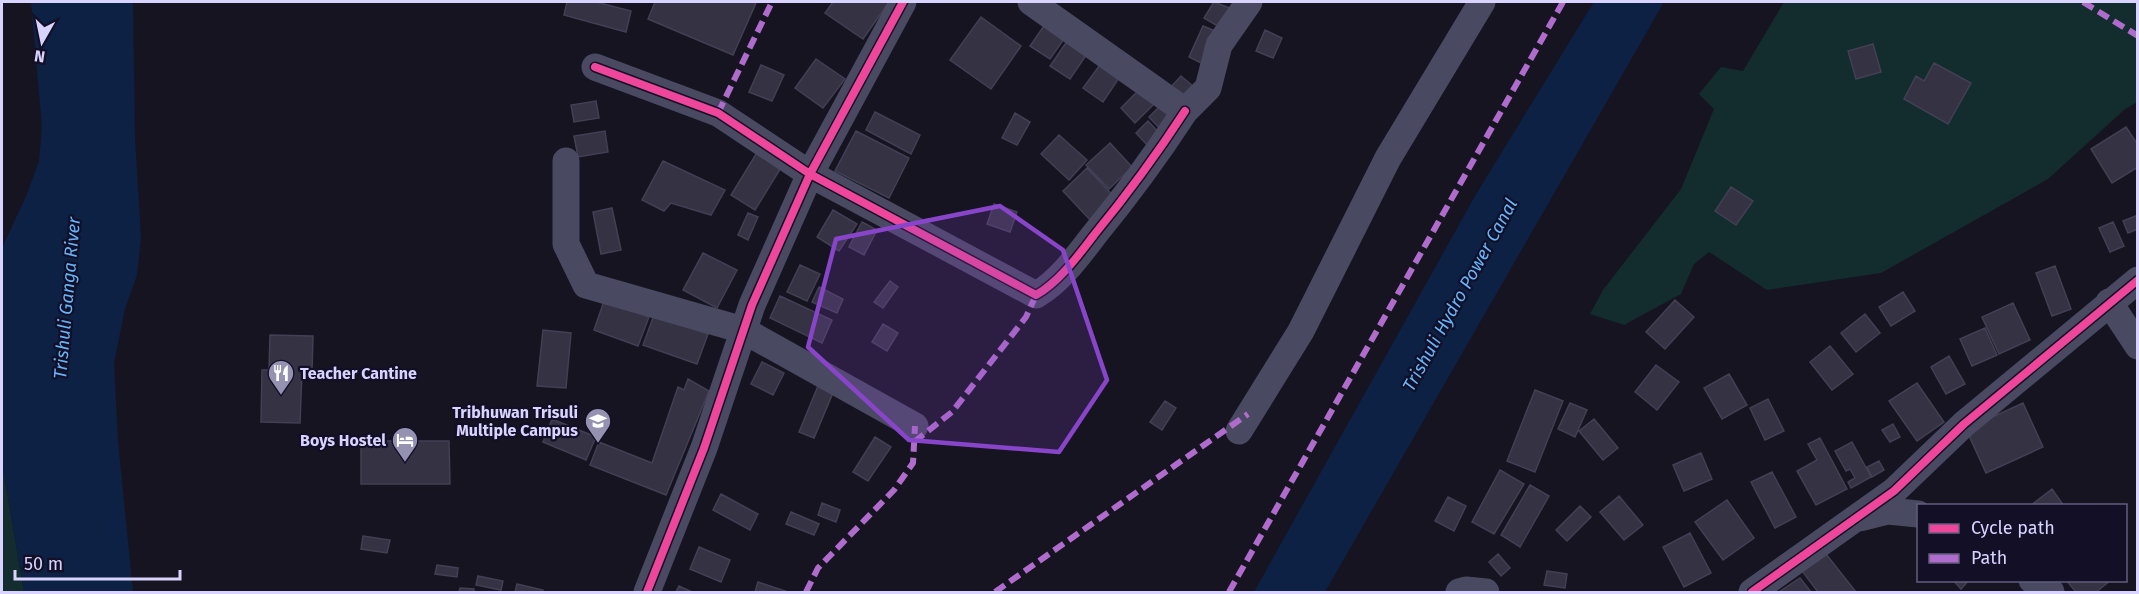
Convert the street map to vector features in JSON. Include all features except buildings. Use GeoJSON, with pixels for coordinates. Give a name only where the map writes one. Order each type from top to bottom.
{"type":"FeatureCollection","features":[{"type":"Feature","properties":{"kind":"street"},"geometry":{"type":"LineString","coordinates":[[647,592],[704,447],[743,330],[810,174],[903,2]]}},
{"type":"Feature","properties":{"kind":"street"},"geometry":{"type":"LineString","coordinates":[[1031,2],[1185,111]]}},
{"type":"Feature","properties":{"kind":"street"},"geometry":{"type":"LineString","coordinates":[[595,67],[718,113],[810,174],[1036,295],[1046,290],[1081,251],[1145,172],[1185,111],[1208,88],[1219,45],[1249,2]]}},
{"type":"Feature","properties":{"kind":"street"},"geometry":{"type":"LineString","coordinates":[[1239,431],[1301,331],[1388,158],[1482,2]]}},
{"type":"Feature","properties":{"kind":"street"},"geometry":{"type":"LineString","coordinates":[[566,161],[566,244],[586,285],[743,330],[915,426]]}},
{"type":"Feature","properties":{"kind":"street"},"geometry":{"type":"LineString","coordinates":[[1752,592],[1894,491],[1964,424],[2138,280]]}},
{"type":"Feature","properties":{"kind":"street"},"geometry":{"type":"LineString","coordinates":[[2109,302],[2138,346]]}},
{"type":"Feature","properties":{"kind":"street"},"geometry":{"type":"LineString","coordinates":[[1853,519],[1888,511],[1917,514]]}},
{"type":"Feature","properties":{"kind":"street"},"geometry":{"type":"LineString","coordinates":[[2035,582],[2052,592]]}},
{"type":"Feature","properties":{"kind":"street"},"geometry":{"type":"LineString","coordinates":[[1459,592],[1466,590],[1486,592]]}},
{"type":"Feature","properties":{"kind":"highlighted area"},"geometry":{"type":"Polygon","coordinates":[[[1000,206],[1063,250],[1107,380],[1059,452],[909,440],[808,347],[836,239],[1000,206]]]}},
{"type":"Feature","properties":{"kind":"green space"},"geometry":{"type":"Polygon","coordinates":[[[1784,2],[2137,2],[2137,102],[2124,110],[2048,179],[1881,273],[1767,290],[1709,252],[1694,264],[1681,294],[1624,325],[1590,314],[1603,290],[1681,189],[1714,109],[1699,94],[1721,67],[1743,71],[1784,2]]]}},
{"type":"Feature","properties":{"kind":"green space"},"geometry":{"type":"Polygon","coordinates":[[[2,462],[24,592],[2,592],[2,462]]]}},
{"type":"Feature","properties":{"kind":"water","name":"Trishuli Ganga River"},"geometry":{"type":"Polygon","coordinates":[[[31,2],[133,2],[135,137],[141,238],[137,275],[125,309],[114,363],[118,441],[133,592],[24,592],[2,462],[2,248],[27,194],[39,161],[42,127],[31,2]]]}},
{"type":"Feature","properties":{"kind":"water","name":"Trishuli Hydro Power Canal"},"geometry":{"type":"Polygon","coordinates":[[[1594,2],[1664,2],[1325,592],[1254,592],[1475,196],[1594,2]]]}},
{"type":"Feature","properties":{"kind":"marked path"},"geometry":{"type":"LineString","coordinates":[[718,113],[772,2]]}},
{"type":"Feature","properties":{"kind":"marked path"},"geometry":{"type":"LineString","coordinates":[[1229,592],[1563,2]]}},
{"type":"Feature","properties":{"kind":"marked path"},"geometry":{"type":"LineString","coordinates":[[2083,2],[2138,36]]}},
{"type":"Feature","properties":{"kind":"marked path"},"geometry":{"type":"LineString","coordinates":[[914,442],[952,412],[1026,317],[1036,295]]}},
{"type":"Feature","properties":{"kind":"marked path"},"geometry":{"type":"LineString","coordinates":[[995,592],[1248,414]]}},
{"type":"Feature","properties":{"kind":"marked path"},"geometry":{"type":"LineString","coordinates":[[806,592],[818,568],[894,490],[913,463],[915,426]]}},
{"type":"Feature","properties":{"kind":"cycle path"},"geometry":{"type":"LineString","coordinates":[[647,592],[704,448],[752,305],[810,174],[903,2]]}},
{"type":"Feature","properties":{"kind":"cycle path"},"geometry":{"type":"LineString","coordinates":[[595,67],[718,113],[810,174],[1036,295],[1053,283],[1075,260],[1164,143],[1185,111]]}},
{"type":"Feature","properties":{"kind":"cycle path"},"geometry":{"type":"LineString","coordinates":[[1752,592],[1894,491],[1964,424],[2138,280]]}},
{"type":"Feature","properties":{"kind":"place","name":"Teacher Cantine"},"geometry":{"type":"Point","coordinates":[281,396]}},
{"type":"Feature","properties":{"kind":"place","name":"Tribhuwan Trisuli Multiple Campus"},"geometry":{"type":"Point","coordinates":[598,444]}},
{"type":"Feature","properties":{"kind":"place","name":"Boys Hostel"},"geometry":{"type":"Point","coordinates":[405,463]}}]}
